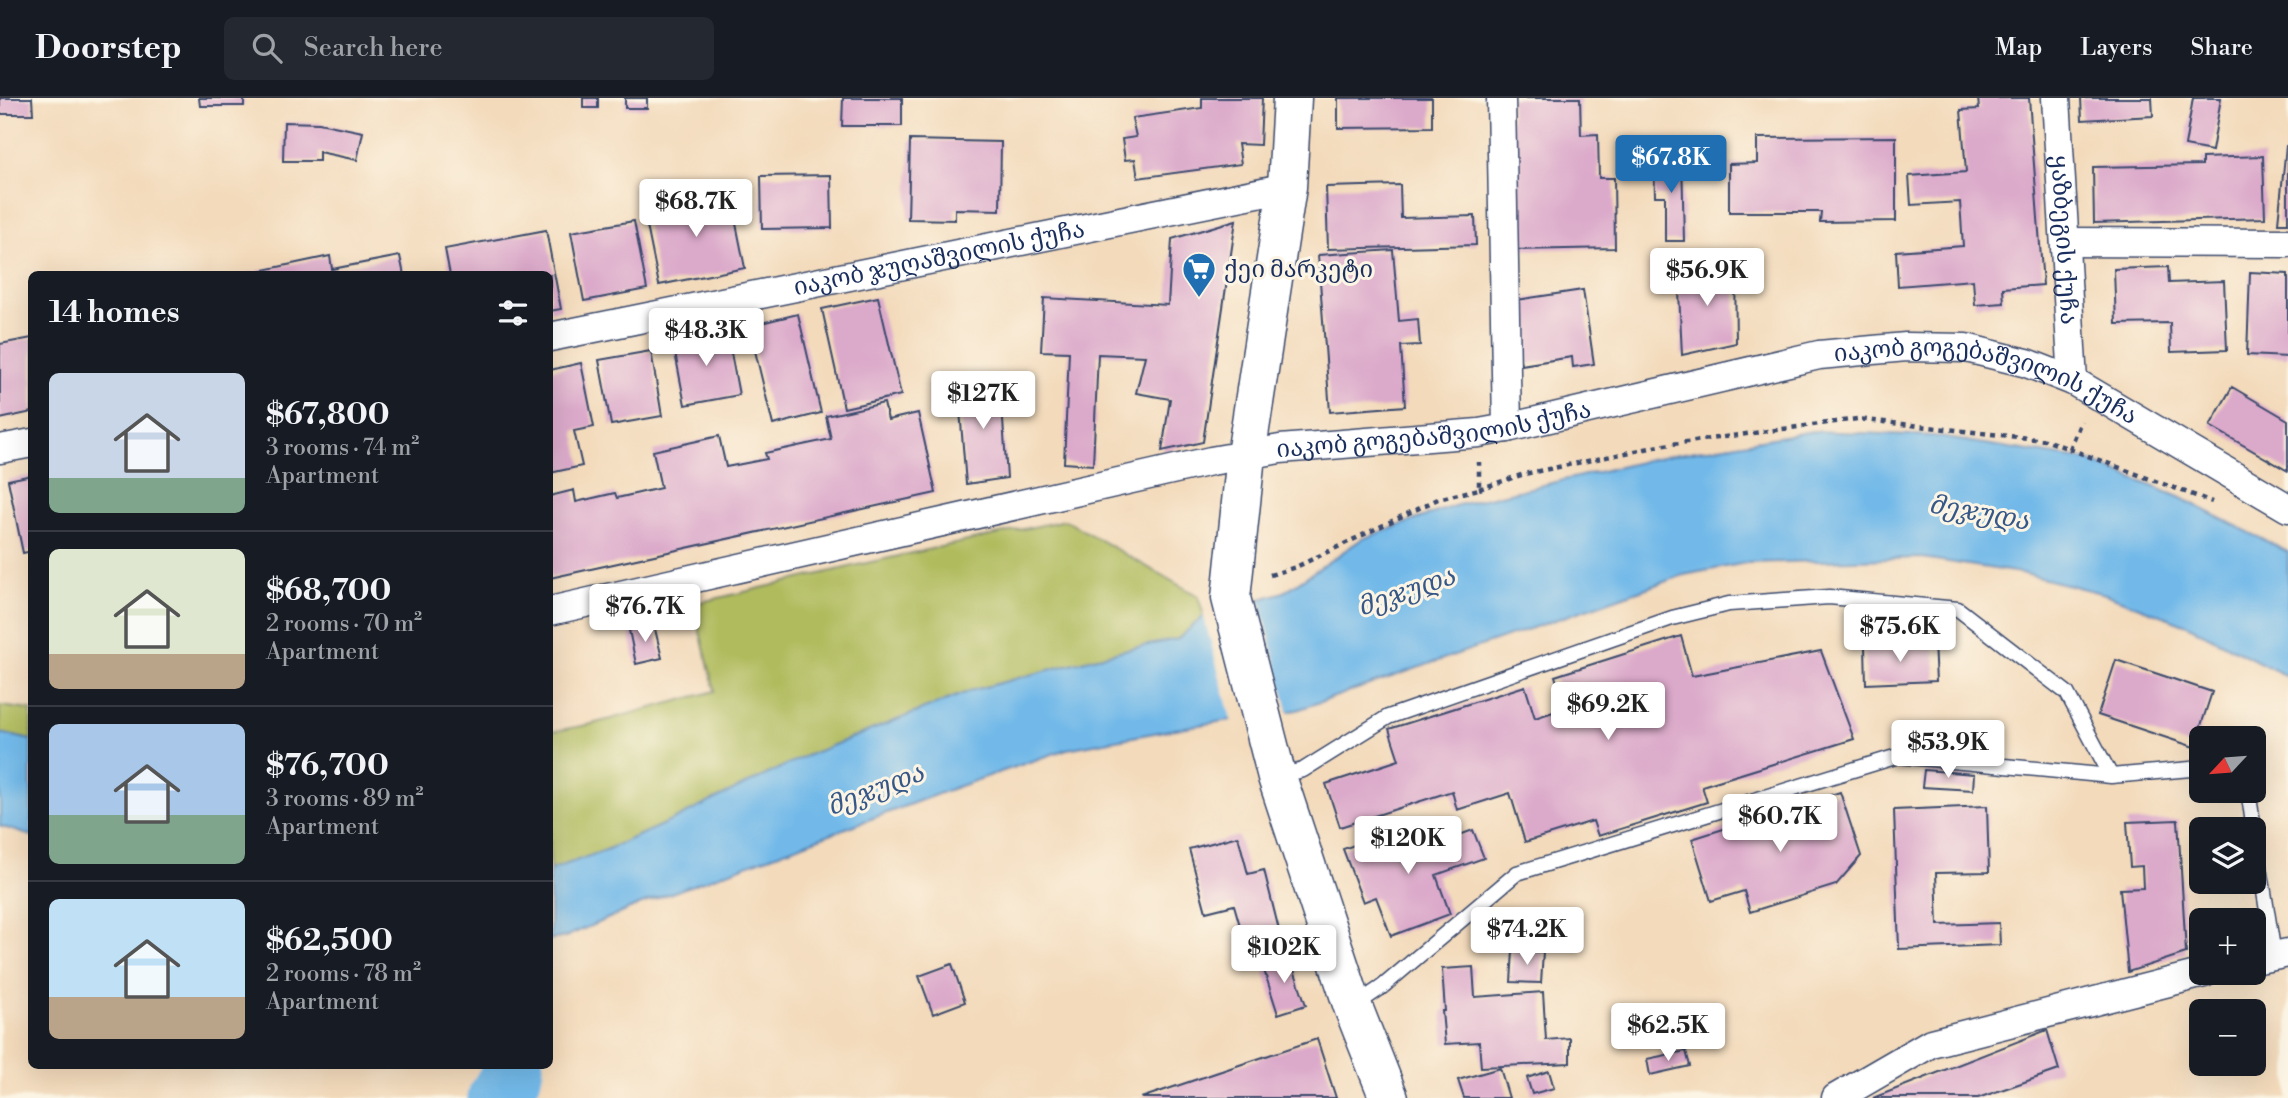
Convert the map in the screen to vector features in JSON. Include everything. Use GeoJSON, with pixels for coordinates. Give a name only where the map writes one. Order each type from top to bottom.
{"type":"FeatureCollection","features":[{"type":"Feature","properties":{"kind":"main road"},"geometry":{"type":"LineString","coordinates":[[1292,98],[1287,187],[1246,455],[1231,598],[1273,762],[1353,1007],[1389,1098]]}},
{"type":"Feature","properties":{"kind":"street"},"geometry":{"type":"LineString","coordinates":[[1501,98],[1507,428]]}},
{"type":"Feature","properties":{"kind":"street","name":"ყაზბეგის ქუჩა"},"geometry":{"type":"LineString","coordinates":[[2056,98],[2073,381]]}},
{"type":"Feature","properties":{"kind":"street","name":"იაკობ ჯუღაშვილის ქუჩა"},"geometry":{"type":"LineString","coordinates":[[553,336],[1287,187]]}},
{"type":"Feature","properties":{"kind":"street"},"geometry":{"type":"LineString","coordinates":[[2064,242],[2288,243]]}},
{"type":"Feature","properties":{"kind":"street","name":"იაკობ გოგებაშვილის ქუჩა"},"geometry":{"type":"LineString","coordinates":[[553,610],[1246,455],[1280,449],[1479,433],[1819,355],[1906,347],[1966,348],[2027,363],[2073,381],[2288,508]]}},
{"type":"Feature","properties":{"kind":"street"},"geometry":{"type":"LineString","coordinates":[[0,449],[28,444]]}},
{"type":"Feature","properties":{"kind":"street"},"geometry":{"type":"LineString","coordinates":[[1836,1098],[1931,1043],[2189,977]]}},
{"type":"Feature","properties":{"kind":"lane"},"geometry":{"type":"LineString","coordinates":[[1273,762],[1303,769],[1388,717],[1672,618],[1729,604],[1829,597],[1958,609],[2067,693],[2111,776]]}},
{"type":"Feature","properties":{"kind":"lane"},"geometry":{"type":"LineString","coordinates":[[1353,1007],[1381,987],[1517,873],[1898,756],[2111,776],[2189,769]]}},
{"type":"Feature","properties":{"kind":"lane"},"geometry":{"type":"LineString","coordinates":[[2250,803],[2272,956]]}},
{"type":"Feature","properties":{"kind":"path"},"geometry":{"type":"LineString","coordinates":[[1264,577],[1296,568],[1438,499],[1524,474],[1665,445],[1857,419],[2045,440],[2220,507]]}},
{"type":"Feature","properties":{"kind":"path"},"geometry":{"type":"LineString","coordinates":[[1479,433],[1479,489]]}},
{"type":"Feature","properties":{"kind":"green space"},"geometry":{"type":"Polygon","coordinates":[[[1065,520],[1198,596],[1204,616],[1178,639],[1124,650],[970,691],[801,758],[673,820],[606,850],[553,869],[553,731],[592,724],[715,691],[693,604],[1065,520]]]}},
{"type":"Feature","properties":{"kind":"green space"},"geometry":{"type":"Polygon","coordinates":[[[0,706],[28,710],[28,739],[0,733],[0,706]]]}},
{"type":"Feature","properties":{"kind":"water","name":"მეჯუდა"},"geometry":{"type":"Polygon","coordinates":[[[1813,431],[1933,436],[2087,460],[2179,497],[2288,552],[2288,677],[2187,625],[2105,594],[2021,573],[1922,558],[1746,563],[1684,575],[1297,710],[1067,749],[954,788],[553,939],[553,869],[606,850],[801,758],[970,691],[1124,650],[1178,639],[1204,616],[1284,592],[1362,539],[1454,506],[1661,457],[1813,431]]]}},
{"type":"Feature","properties":{"kind":"water"},"geometry":{"type":"Polygon","coordinates":[[[0,733],[28,739],[28,835],[0,826],[0,733]]]}},
{"type":"Feature","properties":{"kind":"pier"},"geometry":{"type":"Polygon","coordinates":[[[1259,596],[1289,714],[1232,723],[1203,613],[1259,596]]]}},
{"type":"Feature","properties":{"kind":"building"},"geometry":{"type":"Polygon","coordinates":[[[0,98],[32,98],[33,114],[0,114],[0,98]]]}},
{"type":"Feature","properties":{"kind":"building"},"geometry":{"type":"Polygon","coordinates":[[[199,98],[244,98],[244,106],[200,106],[199,98]]]}},
{"type":"Feature","properties":{"kind":"building"},"geometry":{"type":"Polygon","coordinates":[[[583,98],[598,98],[598,108],[583,108],[583,98]]]}},
{"type":"Feature","properties":{"kind":"building"},"geometry":{"type":"Polygon","coordinates":[[[625,98],[647,98],[647,108],[625,108],[625,98]]]}},
{"type":"Feature","properties":{"kind":"building"},"geometry":{"type":"Polygon","coordinates":[[[843,98],[902,98],[902,126],[842,126],[843,98]]]}},
{"type":"Feature","properties":{"kind":"building"},"geometry":{"type":"Polygon","coordinates":[[[1202,98],[1262,98],[1260,145],[1238,144],[1241,164],[1138,178],[1135,159],[1125,160],[1122,139],[1136,137],[1132,118],[1202,108],[1202,98]]]}},
{"type":"Feature","properties":{"kind":"building"},"geometry":{"type":"Polygon","coordinates":[[[1338,98],[1432,98],[1432,127],[1338,128],[1338,98]]]}},
{"type":"Feature","properties":{"kind":"building"},"geometry":{"type":"Polygon","coordinates":[[[1511,98],[1580,98],[1581,135],[1598,134],[1599,178],[1614,178],[1615,248],[1511,250],[1511,98]]]}},
{"type":"Feature","properties":{"kind":"building"},"geometry":{"type":"Polygon","coordinates":[[[1978,98],[2029,98],[2043,285],[2003,288],[2004,303],[1975,305],[1973,280],[1898,286],[1896,251],[1963,246],[1960,202],[1911,205],[1909,176],[1966,172],[1961,110],[1979,109],[1978,98]]]}},
{"type":"Feature","properties":{"kind":"building"},"geometry":{"type":"Polygon","coordinates":[[[2081,98],[2152,98],[2153,116],[2082,120],[2081,98]]]}},
{"type":"Feature","properties":{"kind":"building"},"geometry":{"type":"Polygon","coordinates":[[[2193,98],[2221,98],[2212,151],[2185,146],[2193,98]]]}},
{"type":"Feature","properties":{"kind":"building"},"geometry":{"type":"Polygon","coordinates":[[[284,122],[319,123],[363,132],[357,160],[319,152],[319,161],[283,161],[284,122]]]}},
{"type":"Feature","properties":{"kind":"building"},"geometry":{"type":"Polygon","coordinates":[[[1896,137],[1896,221],[1820,222],[1821,212],[1729,212],[1729,164],[1757,163],[1757,138],[1896,137]]]}},
{"type":"Feature","properties":{"kind":"building"},"geometry":{"type":"Polygon","coordinates":[[[910,140],[1001,142],[1000,210],[955,209],[955,220],[908,219],[910,140]]]}},
{"type":"Feature","properties":{"kind":"building"},"geometry":{"type":"Polygon","coordinates":[[[2286,146],[2288,223],[2278,223],[2286,146]]]}},
{"type":"Feature","properties":{"kind":"building"},"geometry":{"type":"Polygon","coordinates":[[[2263,156],[2265,218],[2094,223],[2093,167],[2202,165],[2202,158],[2263,156]]]}},
{"type":"Feature","properties":{"kind":"building"},"geometry":{"type":"Polygon","coordinates":[[[1654,157],[1682,157],[1684,241],[1665,241],[1665,196],[1655,196],[1654,157]]]}},
{"type":"Feature","properties":{"kind":"building"},"geometry":{"type":"Polygon","coordinates":[[[831,175],[832,228],[762,229],[761,176],[831,175]]]}},
{"type":"Feature","properties":{"kind":"building"},"geometry":{"type":"Polygon","coordinates":[[[728,184],[745,268],[659,285],[645,216],[707,204],[704,189],[728,184]]]}},
{"type":"Feature","properties":{"kind":"building"},"geometry":{"type":"Polygon","coordinates":[[[1400,185],[1401,218],[1475,216],[1476,245],[1328,249],[1326,187],[1400,185]]]}},
{"type":"Feature","properties":{"kind":"building"},"geometry":{"type":"Polygon","coordinates":[[[1236,220],[1203,442],[1162,451],[1170,399],[1136,393],[1145,356],[1098,354],[1093,465],[1064,463],[1069,352],[1041,351],[1044,298],[1168,305],[1172,239],[1236,220]]]}},
{"type":"Feature","properties":{"kind":"building"},"geometry":{"type":"Polygon","coordinates":[[[634,221],[647,289],[584,301],[571,232],[634,221]]]}},
{"type":"Feature","properties":{"kind":"building"},"geometry":{"type":"Polygon","coordinates":[[[546,230],[561,309],[553,310],[553,271],[449,271],[445,249],[546,230]]]}},
{"type":"Feature","properties":{"kind":"building"},"geometry":{"type":"Polygon","coordinates":[[[1393,250],[1399,321],[1418,319],[1420,345],[1401,346],[1405,406],[1330,412],[1318,255],[1393,250]]]}},
{"type":"Feature","properties":{"kind":"building"},"geometry":{"type":"Polygon","coordinates":[[[330,256],[332,269],[400,256],[403,271],[259,271],[330,256]]]}},
{"type":"Feature","properties":{"kind":"building"},"geometry":{"type":"Polygon","coordinates":[[[1735,267],[1736,343],[1682,355],[1678,270],[1735,267]]]}},
{"type":"Feature","properties":{"kind":"building"},"geometry":{"type":"Polygon","coordinates":[[[2168,267],[2169,283],[2224,281],[2227,350],[2171,352],[2170,323],[2116,324],[2114,269],[2168,267]]]}},
{"type":"Feature","properties":{"kind":"building"},"geometry":{"type":"Polygon","coordinates":[[[2250,272],[2288,274],[2288,357],[2247,355],[2250,272]]]}},
{"type":"Feature","properties":{"kind":"building"},"geometry":{"type":"Polygon","coordinates":[[[1583,290],[1594,364],[1573,367],[1572,357],[1521,365],[1510,301],[1583,290]]]}},
{"type":"Feature","properties":{"kind":"building"},"geometry":{"type":"Polygon","coordinates":[[[878,297],[901,395],[844,408],[822,309],[878,297]]]}},
{"type":"Feature","properties":{"kind":"building"},"geometry":{"type":"Polygon","coordinates":[[[798,314],[821,413],[773,425],[749,326],[798,314]]]}},
{"type":"Feature","properties":{"kind":"building"},"geometry":{"type":"Polygon","coordinates":[[[727,332],[739,395],[685,405],[673,342],[727,332]]]}},
{"type":"Feature","properties":{"kind":"building"},"geometry":{"type":"Polygon","coordinates":[[[28,339],[28,413],[0,419],[0,344],[28,339]]]}},
{"type":"Feature","properties":{"kind":"building"},"geometry":{"type":"Polygon","coordinates":[[[651,351],[662,416],[611,425],[599,360],[651,351]]]}},
{"type":"Feature","properties":{"kind":"building"},"geometry":{"type":"Polygon","coordinates":[[[581,363],[594,427],[574,431],[582,466],[553,472],[553,369],[581,363]]]}},
{"type":"Feature","properties":{"kind":"building"},"geometry":{"type":"Polygon","coordinates":[[[1000,377],[1007,478],[966,484],[958,385],[1000,377]]]}},
{"type":"Feature","properties":{"kind":"building"},"geometry":{"type":"Polygon","coordinates":[[[2232,387],[2288,420],[2288,471],[2210,426],[2232,387]]]}},
{"type":"Feature","properties":{"kind":"building"},"geometry":{"type":"Polygon","coordinates":[[[884,403],[888,420],[918,413],[936,493],[553,577],[553,495],[574,490],[576,502],[615,493],[617,498],[661,488],[653,451],[719,436],[726,467],[767,459],[765,453],[831,439],[826,416],[884,403]]]}},
{"type":"Feature","properties":{"kind":"building"},"geometry":{"type":"Polygon","coordinates":[[[28,476],[28,552],[23,553],[8,480],[28,476]]]}},
{"type":"Feature","properties":{"kind":"building"},"geometry":{"type":"Polygon","coordinates":[[[654,625],[662,658],[636,664],[629,630],[654,625]]]}},
{"type":"Feature","properties":{"kind":"building"},"geometry":{"type":"Polygon","coordinates":[[[1681,636],[1692,676],[1821,651],[1854,739],[1702,786],[1707,802],[1598,836],[1593,821],[1525,842],[1510,793],[1457,810],[1452,791],[1340,827],[1326,784],[1399,760],[1389,729],[1525,686],[1535,718],[1565,708],[1555,676],[1681,636]]]}},
{"type":"Feature","properties":{"kind":"building"},"geometry":{"type":"Polygon","coordinates":[[[1934,643],[1936,681],[1866,684],[1865,646],[1934,643]]]}},
{"type":"Feature","properties":{"kind":"building"},"geometry":{"type":"Polygon","coordinates":[[[2116,660],[2212,692],[2201,726],[2189,726],[2189,745],[2098,715],[2116,660]]]}},
{"type":"Feature","properties":{"kind":"building"},"geometry":{"type":"Polygon","coordinates":[[[1924,770],[1974,774],[1973,790],[1922,787],[1924,770]]]}},
{"type":"Feature","properties":{"kind":"building"},"geometry":{"type":"Polygon","coordinates":[[[1840,792],[1861,856],[1836,885],[1750,912],[1744,891],[1711,901],[1692,839],[1840,792]]]}},
{"type":"Feature","properties":{"kind":"building"},"geometry":{"type":"Polygon","coordinates":[[[1987,806],[1989,872],[1936,873],[1938,925],[1999,923],[2000,945],[1899,949],[1894,810],[1987,806]]]}},
{"type":"Feature","properties":{"kind":"building"},"geometry":{"type":"Polygon","coordinates":[[[2178,820],[2186,953],[2128,972],[2120,889],[2143,888],[2142,866],[2130,867],[2127,822],[2178,820]]]}},
{"type":"Feature","properties":{"kind":"building"},"geometry":{"type":"Polygon","coordinates":[[[1402,828],[1411,853],[1473,830],[1484,858],[1436,875],[1450,914],[1391,936],[1376,897],[1363,902],[1343,849],[1402,828]]]}},
{"type":"Feature","properties":{"kind":"building"},"geometry":{"type":"Polygon","coordinates":[[[1238,836],[1248,874],[1264,870],[1280,934],[1245,943],[1234,905],[1206,912],[1189,849],[1238,836]]]}},
{"type":"Feature","properties":{"kind":"building"},"geometry":{"type":"Polygon","coordinates":[[[1513,951],[1543,952],[1541,983],[1511,982],[1513,951]]]}},
{"type":"Feature","properties":{"kind":"building"},"geometry":{"type":"Polygon","coordinates":[[[1289,955],[1306,1005],[1278,1014],[1262,964],[1289,955]]]}},
{"type":"Feature","properties":{"kind":"building"},"geometry":{"type":"Polygon","coordinates":[[[952,964],[965,1002],[933,1014],[919,976],[952,964]]]}},
{"type":"Feature","properties":{"kind":"building"},"geometry":{"type":"Polygon","coordinates":[[[1473,967],[1475,997],[1543,992],[1546,1040],[1570,1038],[1570,1063],[1481,1067],[1479,1042],[1445,1044],[1442,969],[1473,967]]]}},
{"type":"Feature","properties":{"kind":"building"},"geometry":{"type":"Polygon","coordinates":[[[2047,1030],[2059,1070],[1978,1098],[1873,1098],[2047,1030]]]}},
{"type":"Feature","properties":{"kind":"building"},"geometry":{"type":"Polygon","coordinates":[[[1317,1039],[1336,1098],[1141,1098],[1317,1039]]]}},
{"type":"Feature","properties":{"kind":"building"},"geometry":{"type":"Polygon","coordinates":[[[1686,1051],[1690,1066],[1650,1075],[1647,1059],[1686,1051]]]}},
{"type":"Feature","properties":{"kind":"building"},"geometry":{"type":"Polygon","coordinates":[[[1500,1068],[1509,1098],[1464,1098],[1458,1080],[1500,1068]]]}},
{"type":"Feature","properties":{"kind":"building"},"geometry":{"type":"Polygon","coordinates":[[[1549,1071],[1554,1088],[1532,1094],[1527,1078],[1549,1071]]]}},
{"type":"Feature","properties":{"kind":"waterway"},"geometry":{"type":"LineString","coordinates":[[498,1098],[512,1069]]}},
{"type":"Feature","properties":{"kind":"place","name":"ქეი მარკეტი"},"geometry":{"type":"Point","coordinates":[1199,299]}}]}
